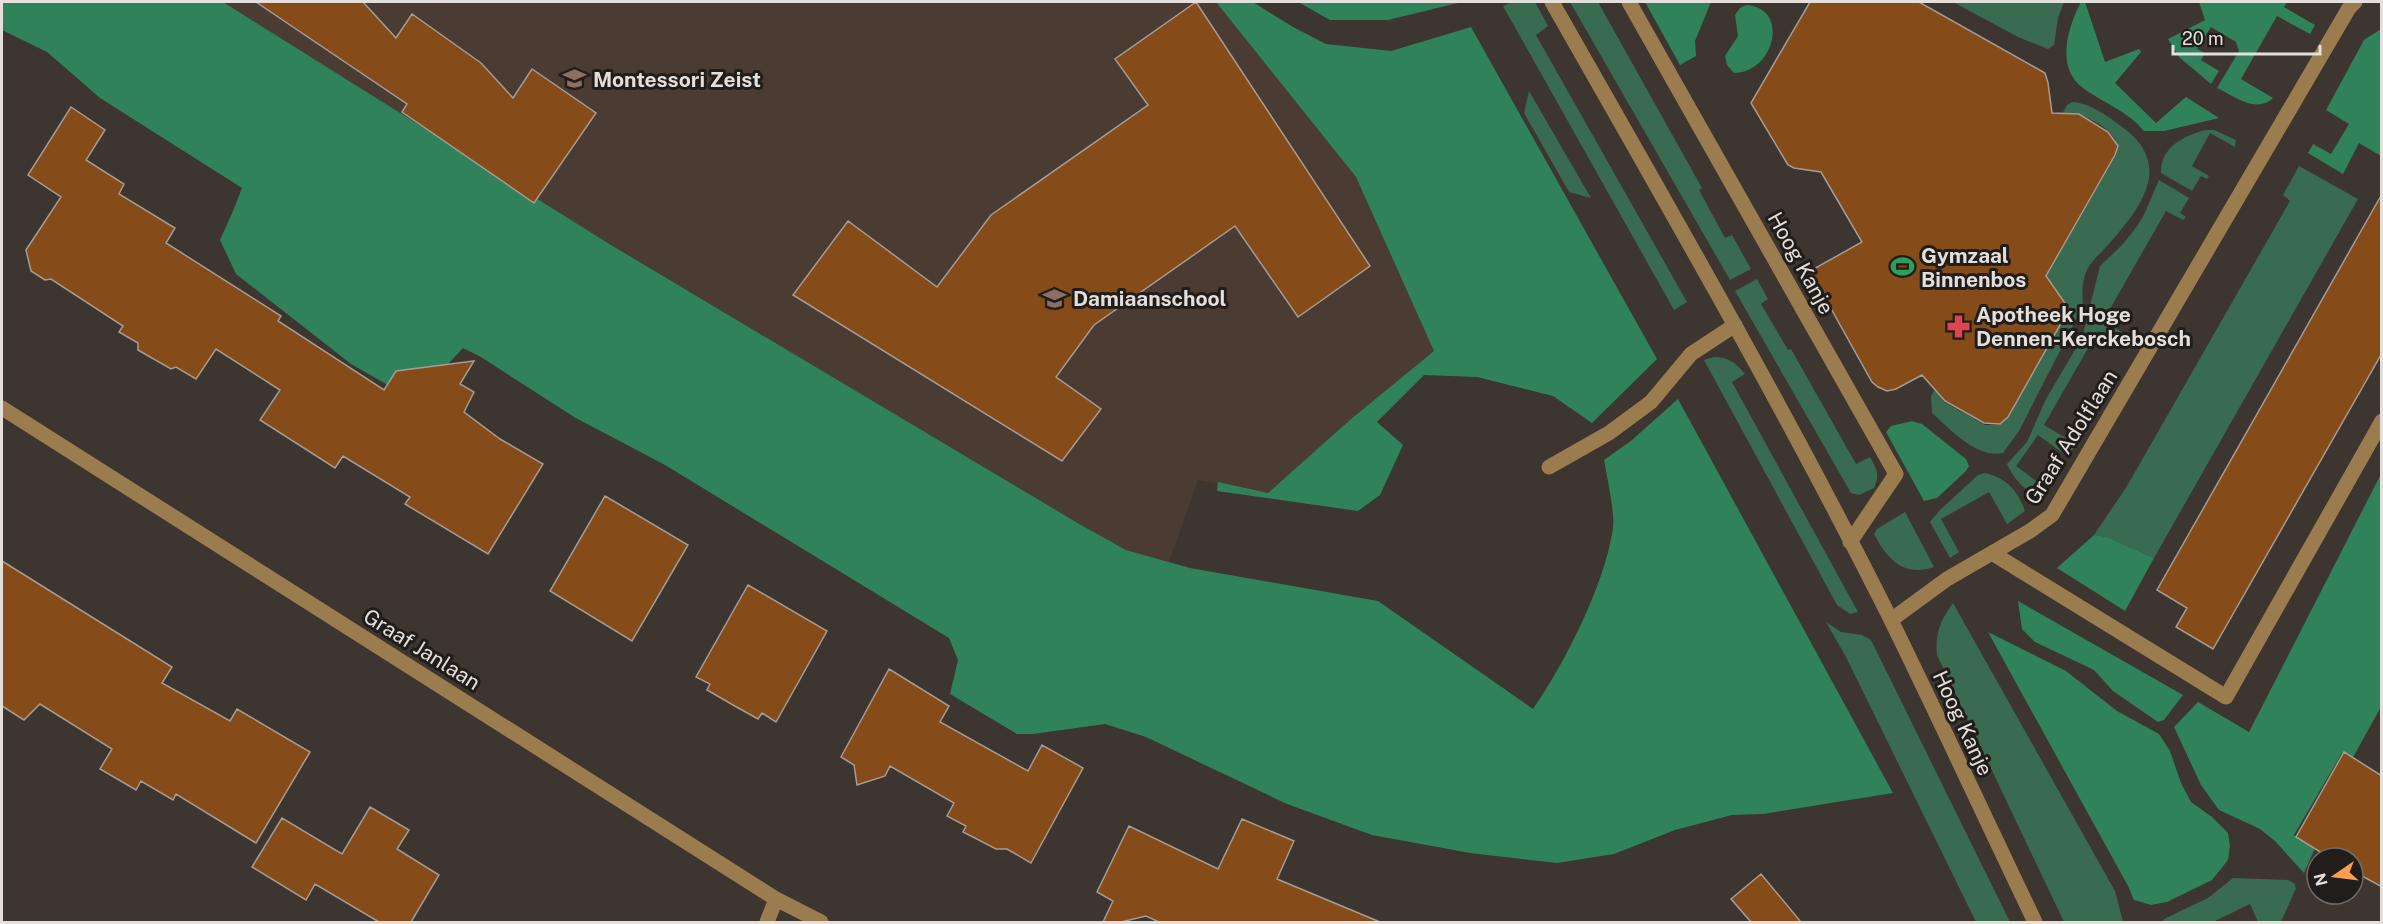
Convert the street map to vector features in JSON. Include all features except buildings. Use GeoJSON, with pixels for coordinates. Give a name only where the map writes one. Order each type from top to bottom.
{"type":"FeatureCollection","features":[{"type":"Feature","properties":{"kind":"street","name":"Hoog Kanje"},"geometry":{"type":"LineString","coordinates":[[1552,2],[1735,325],[1891,620],[2035,922]]}},
{"type":"Feature","properties":{"kind":"street","name":"Hoog Kanje"},"geometry":{"type":"LineString","coordinates":[[1629,2],[1896,474],[1850,542]]}},
{"type":"Feature","properties":{"kind":"street","name":"Graaf Adolflaan"},"geometry":{"type":"LineString","coordinates":[[1891,620],[1947,579],[2030,531],[2052,515],[2349,8],[2355,2]]}},
{"type":"Feature","properties":{"kind":"street"},"geometry":{"type":"LineString","coordinates":[[1549,467],[1610,433],[1651,402],[1691,354],[1735,325]]}},
{"type":"Feature","properties":{"kind":"street","name":"Graaf Janlaan"},"geometry":{"type":"LineString","coordinates":[[2,408],[776,899],[821,922]]}},
{"type":"Feature","properties":{"kind":"street"},"geometry":{"type":"LineString","coordinates":[[1992,553],[2226,697],[2382,421]]}},
{"type":"Feature","properties":{"kind":"street"},"geometry":{"type":"LineString","coordinates":[[767,922],[776,899]]}},
{"type":"Feature","properties":{"kind":"shaded area","name":"Damiaanschool"},"geometry":{"type":"Polygon","coordinates":[[[223,2],[1216,2],[1356,177],[1434,351],[1351,419],[1268,493],[1198,480],[1169,562],[1126,550],[611,245],[223,2]]]}},
{"type":"Feature","properties":{"kind":"green space"},"geometry":{"type":"Polygon","coordinates":[[[2,2],[223,2],[611,245],[1126,550],[1190,568],[1378,601],[1533,709],[1558,669],[1582,622],[1593,598],[1609,550],[1613,521],[1604,460],[1632,440],[1678,399],[1893,793],[1763,814],[1732,815],[1675,830],[1614,854],[1557,863],[1470,853],[1372,835],[1287,804],[1146,737],[1105,724],[1033,734],[1017,734],[950,694],[958,660],[949,638],[665,465],[574,417],[481,357],[463,348],[422,392],[400,392],[351,364],[236,274],[220,240],[242,188],[100,98],[47,52],[2,30],[2,2]]]}},
{"type":"Feature","properties":{"kind":"green space"},"geometry":{"type":"Polygon","coordinates":[[[1216,2],[1253,2],[1326,44],[1391,51],[1471,27],[1657,359],[1592,423],[1553,396],[1477,377],[1424,375],[1377,422],[1403,445],[1380,495],[1358,511],[1217,491],[1218,482],[1268,493],[1351,419],[1434,351],[1356,177],[1216,2]]]}},
{"type":"Feature","properties":{"kind":"green space"},"geometry":{"type":"Polygon","coordinates":[[[1298,2],[1462,2],[1388,20],[1330,20],[1298,2]]]}},
{"type":"Feature","properties":{"kind":"green space"},"geometry":{"type":"Polygon","coordinates":[[[1512,2],[1535,2],[1548,26],[1536,35],[1687,302],[1674,310],[1503,6],[1512,2]]]}},
{"type":"Feature","properties":{"kind":"green space"},"geometry":{"type":"Polygon","coordinates":[[[1570,2],[1598,2],[1702,188],[1699,190],[1725,238],[1732,235],[1751,269],[1730,280],[1570,2]]]}},
{"type":"Feature","properties":{"kind":"green space"},"geometry":{"type":"Polygon","coordinates":[[[1645,2],[1711,2],[1695,41],[1696,56],[1680,65],[1645,2]]]}},
{"type":"Feature","properties":{"kind":"green space"},"geometry":{"type":"Polygon","coordinates":[[[1953,2],[2064,2],[2058,18],[2054,45],[2048,49],[2018,37],[1953,2]]]}},
{"type":"Feature","properties":{"kind":"green space"},"geometry":{"type":"Polygon","coordinates":[[[2081,2],[2085,2],[2105,62],[2139,49],[2141,52],[2115,83],[2156,123],[2186,97],[2219,118],[2164,131],[2144,131],[2123,113],[2083,88],[2074,80],[2067,58],[2069,34],[2081,2]]]}},
{"type":"Feature","properties":{"kind":"green space"},"geometry":{"type":"Polygon","coordinates":[[[2199,2],[2287,2],[2284,7],[2315,25],[2310,34],[2277,16],[2241,79],[2273,98],[2259,104],[2252,104],[2217,88],[2239,51],[2236,42],[2211,27],[2197,49],[2205,53],[2201,60],[2219,71],[2211,84],[2179,57],[2168,39],[2205,20],[2199,2]]]}},
{"type":"Feature","properties":{"kind":"green space"},"geometry":{"type":"Polygon","coordinates":[[[1746,5],[1760,9],[1769,17],[1773,28],[1772,40],[1759,63],[1748,70],[1734,73],[1727,65],[1725,56],[1738,36],[1735,15],[1740,8],[1746,5]]]}},
{"type":"Feature","properties":{"kind":"green space"},"geometry":{"type":"Polygon","coordinates":[[[2381,29],[2381,156],[2359,143],[2343,174],[2308,153],[2313,144],[2331,154],[2349,124],[2326,110],[2364,40],[2381,29]]]}},
{"type":"Feature","properties":{"kind":"green space"},"geometry":{"type":"Polygon","coordinates":[[[1529,91],[1591,198],[1569,192],[1524,113],[1529,91]]]}},
{"type":"Feature","properties":{"kind":"green space"},"geometry":{"type":"Polygon","coordinates":[[[2072,102],[2086,105],[2100,112],[2125,129],[2140,143],[2147,158],[2149,173],[2147,188],[2131,217],[2087,270],[2083,283],[2083,306],[2019,431],[2003,453],[1983,452],[1964,441],[1932,413],[1931,396],[1937,386],[1944,402],[1985,425],[1997,425],[2009,416],[2067,313],[2067,305],[2045,291],[2044,281],[2116,155],[2114,139],[2105,128],[2077,113],[2061,116],[2067,105],[2072,102]]]}},
{"type":"Feature","properties":{"kind":"green space"},"geometry":{"type":"Polygon","coordinates":[[[2214,130],[2236,140],[2235,147],[2210,133],[2192,166],[2209,176],[2207,179],[2201,176],[2192,191],[2161,173],[2162,164],[2165,156],[2175,144],[2190,135],[2214,130]]]}},
{"type":"Feature","properties":{"kind":"green space"},"geometry":{"type":"Polygon","coordinates":[[[2299,166],[2358,199],[2154,558],[2107,537],[2094,535],[2127,486],[2290,201],[2283,195],[2299,166]]]}},
{"type":"Feature","properties":{"kind":"green space"},"geometry":{"type":"Polygon","coordinates":[[[2159,180],[2189,198],[2180,213],[2186,217],[2183,220],[2166,211],[2103,321],[2136,340],[2130,349],[2098,331],[2044,425],[2076,444],[2068,457],[2038,435],[2016,466],[2047,489],[2039,496],[2020,484],[2007,464],[2027,442],[2046,399],[2082,338],[2100,266],[2135,229],[2143,217],[2159,180]]]}},
{"type":"Feature","properties":{"kind":"green space"},"geometry":{"type":"Polygon","coordinates":[[[1757,279],[1768,299],[1761,304],[1788,350],[1791,349],[1856,464],[1870,457],[1877,476],[1874,488],[1859,495],[1851,493],[1735,291],[1757,279]]]}},
{"type":"Feature","properties":{"kind":"green space"},"geometry":{"type":"Polygon","coordinates":[[[1714,357],[1732,361],[1745,374],[1732,382],[1858,612],[1850,614],[1837,605],[1704,360],[1714,357]]]}},
{"type":"Feature","properties":{"kind":"green space"},"geometry":{"type":"Polygon","coordinates":[[[1912,421],[1922,424],[1966,459],[1969,466],[1937,498],[1924,501],[1886,432],[1891,426],[1912,421]]]}},
{"type":"Feature","properties":{"kind":"green space"},"geometry":{"type":"Polygon","coordinates":[[[1984,473],[1999,478],[2010,486],[2019,497],[2025,511],[2007,524],[1989,492],[1941,519],[1959,552],[1950,558],[1930,522],[1978,475],[1984,473]]]}},
{"type":"Feature","properties":{"kind":"green space"},"geometry":{"type":"Polygon","coordinates":[[[2381,474],[2381,707],[2352,759],[2342,753],[2294,835],[2312,846],[2305,846],[2304,873],[2275,841],[2260,829],[2219,810],[2201,785],[2174,727],[2198,702],[2249,732],[2381,474]]]}},
{"type":"Feature","properties":{"kind":"green space"},"geometry":{"type":"Polygon","coordinates":[[[1905,512],[1934,567],[1923,570],[1905,568],[1891,559],[1874,534],[1877,529],[1905,512]]]}},
{"type":"Feature","properties":{"kind":"green space"},"geometry":{"type":"Polygon","coordinates":[[[2094,535],[2107,537],[2154,558],[2125,611],[2057,568],[2094,535]]]}},
{"type":"Feature","properties":{"kind":"green space"},"geometry":{"type":"Polygon","coordinates":[[[2018,601],[2183,695],[2164,720],[2158,722],[2113,691],[2094,670],[2035,642],[2022,629],[2018,601]]]}},
{"type":"Feature","properties":{"kind":"green space"},"geometry":{"type":"Polygon","coordinates":[[[1953,603],[2115,891],[2123,922],[2064,922],[1937,655],[1939,628],[1953,603]]]}},
{"type":"Feature","properties":{"kind":"green space"},"geometry":{"type":"Polygon","coordinates":[[[1826,622],[1841,632],[1862,635],[1871,640],[2010,922],[1976,922],[1846,657],[1826,622]]]}},
{"type":"Feature","properties":{"kind":"green space"},"geometry":{"type":"Polygon","coordinates":[[[1988,632],[2066,671],[2117,711],[2159,734],[2170,751],[2181,783],[2191,802],[2212,817],[2228,833],[2230,846],[2228,860],[2212,880],[2167,902],[2151,905],[2134,900],[1988,632]]]}},
{"type":"Feature","properties":{"kind":"green space"},"geometry":{"type":"Polygon","coordinates":[[[2233,878],[2288,880],[2294,883],[2296,888],[2281,922],[2258,922],[2250,904],[2213,922],[2161,922],[2208,898],[2233,878]]]}},
{"type":"Feature","properties":{"kind":"place","name":"Montessori Zeist"},"geometry":{"type":"Point","coordinates":[575,79]}},
{"type":"Feature","properties":{"kind":"place","name":"Gymzaal Binnenbos"},"geometry":{"type":"Point","coordinates":[1903,267]}},
{"type":"Feature","properties":{"kind":"place","name":"Damiaanschool"},"geometry":{"type":"Point","coordinates":[1055,298]}},
{"type":"Feature","properties":{"kind":"place","name":"Apotheek Hoge Dennen-Kerckebosch"},"geometry":{"type":"Point","coordinates":[1958,326]}}]}
